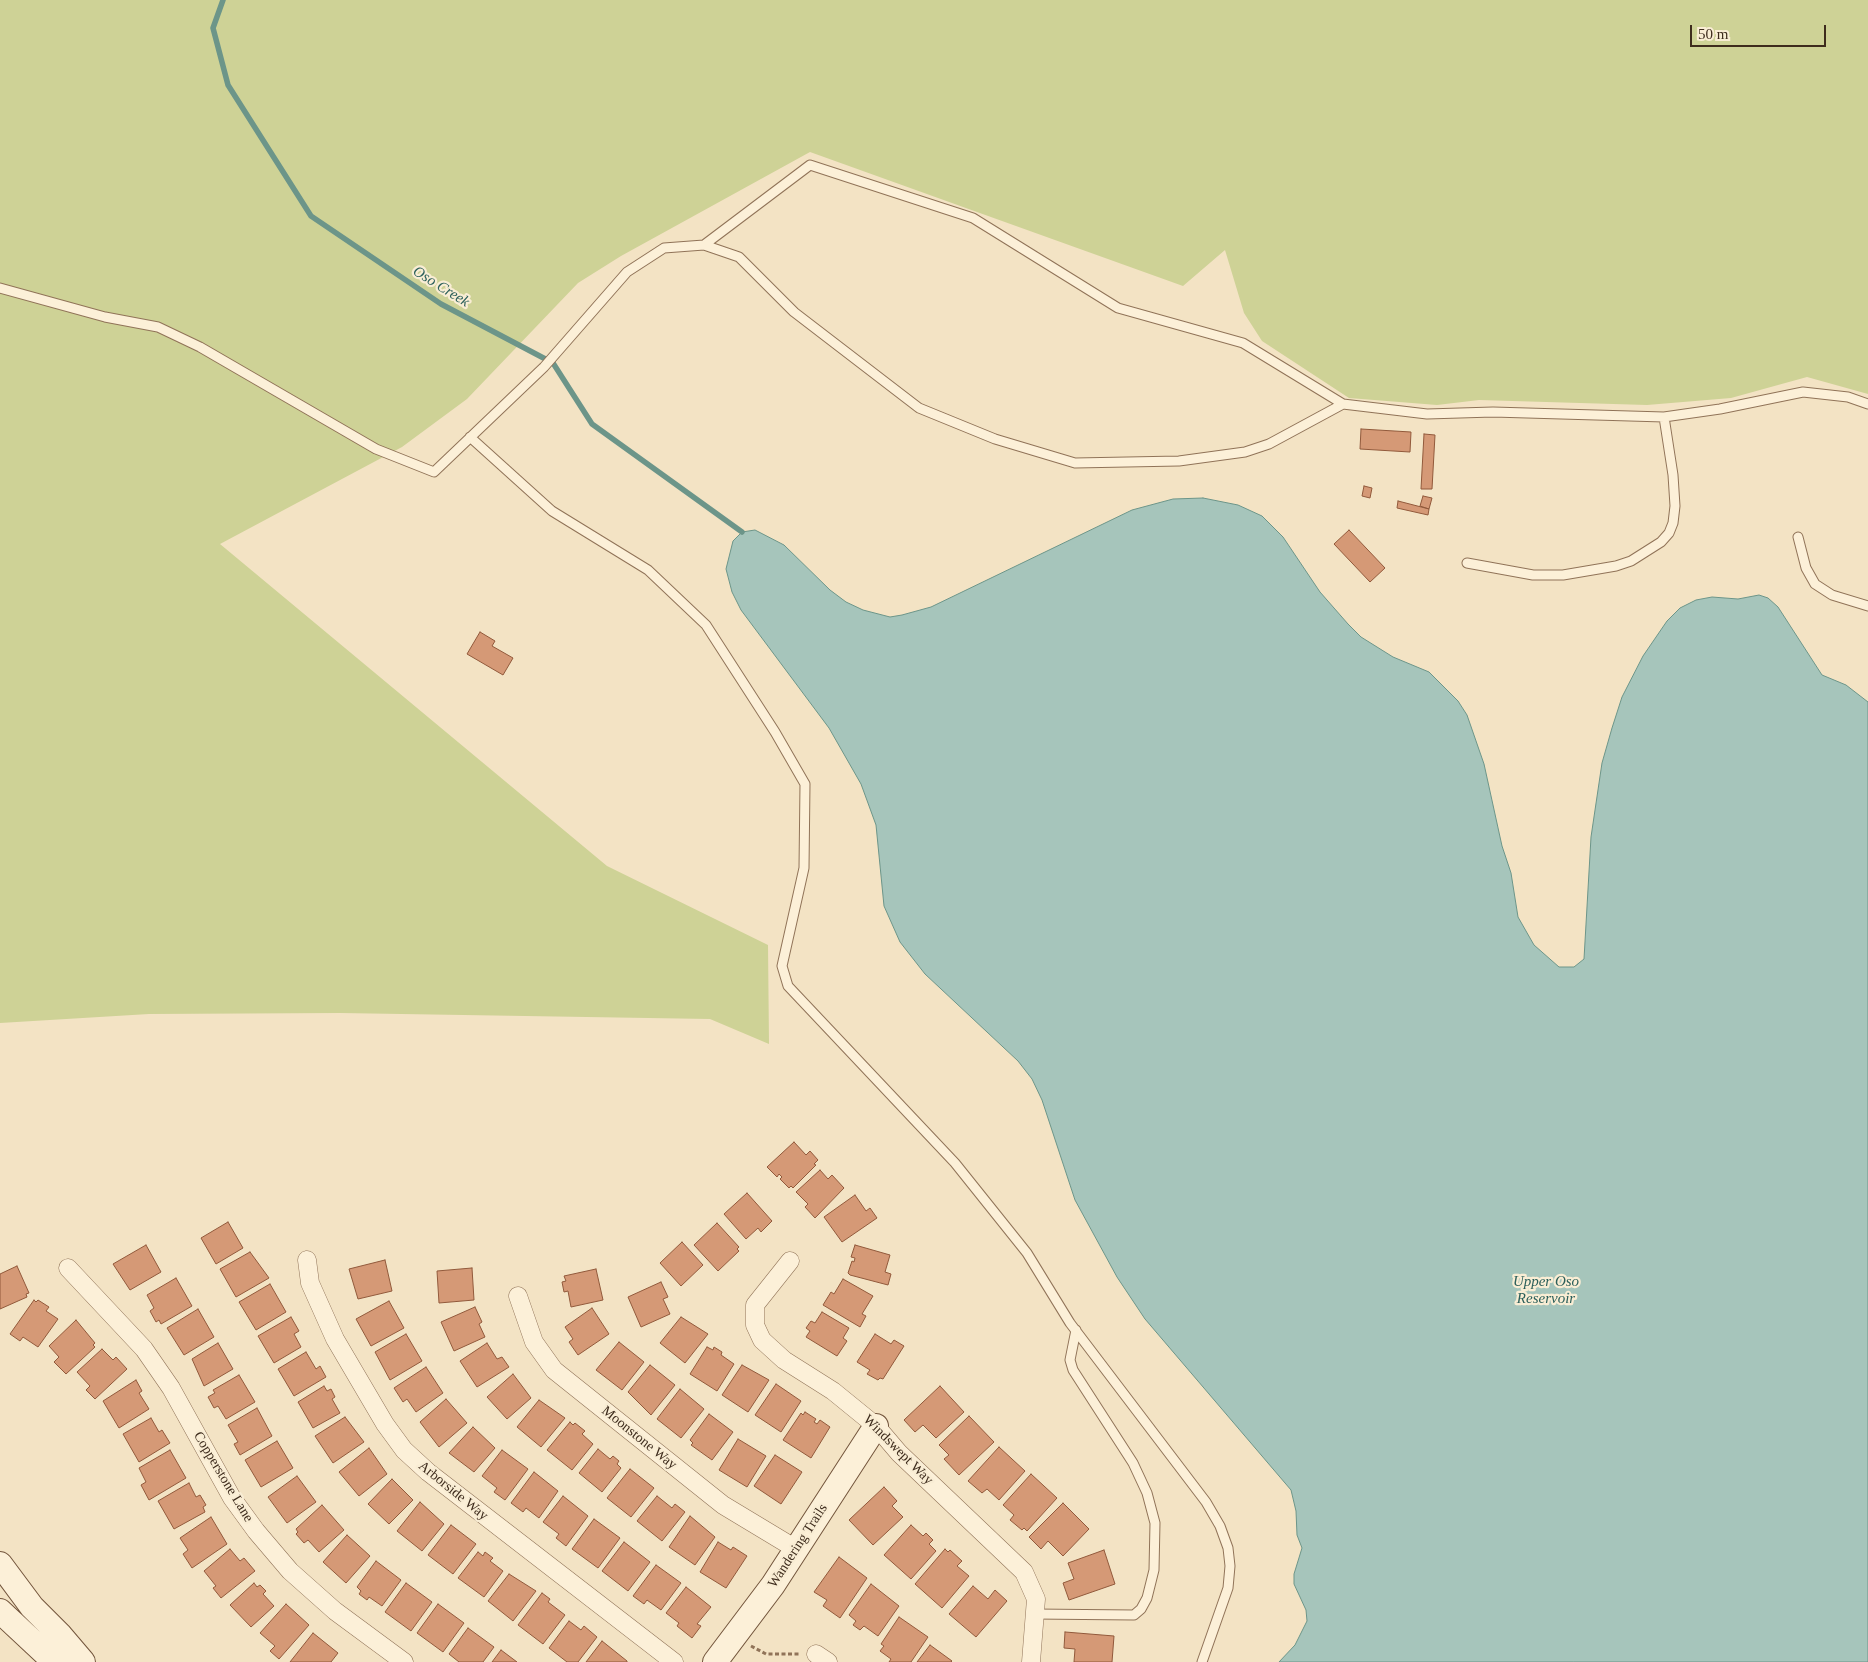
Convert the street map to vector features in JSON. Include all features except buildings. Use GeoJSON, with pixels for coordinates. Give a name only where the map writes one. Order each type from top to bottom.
{"type":"FeatureCollection","features":[{"type":"Feature","properties":{"kind":"street","name":"Arborside Way"},"geometry":{"type":"LineString","coordinates":[[307,1260],[310,1283],[335,1339],[385,1424],[404,1450],[428,1472],[674,1662]]}},
{"type":"Feature","properties":{"kind":"street","name":"Windswept Way"},"geometry":{"type":"LineString","coordinates":[[790,1261],[755,1305],[755,1324],[762,1340],[784,1360],[833,1391],[876,1426],[900,1453],[1024,1572],[1036,1599],[1031,1662]]}},
{"type":"Feature","properties":{"kind":"street","name":"Copperstone Lane"},"geometry":{"type":"LineString","coordinates":[[68,1268],[144,1349],[171,1388],[232,1498],[290,1571],[335,1611],[404,1662]]}},
{"type":"Feature","properties":{"kind":"street","name":"Moonstone Way"},"geometry":{"type":"LineString","coordinates":[[518,1296],[534,1342],[554,1370],[723,1505],[796,1549]]}},
{"type":"Feature","properties":{"kind":"street","name":"Wandering Trails"},"geometry":{"type":"LineString","coordinates":[[715,1662],[773,1586],[876,1426]]}},
{"type":"Feature","properties":{"kind":"street"},"geometry":{"type":"LineString","coordinates":[[0,1564],[32,1607],[83,1662]]}},
{"type":"Feature","properties":{"kind":"street"},"geometry":{"type":"LineString","coordinates":[[0,1611],[46,1654],[63,1662]]}},
{"type":"Feature","properties":{"kind":"lane"},"geometry":{"type":"LineString","coordinates":[[704,245],[810,165],[973,218],[1118,308],[1243,343],[1343,404],[1427,414],[1492,412],[1664,417],[1720,409],[1803,392],[1848,397],[1868,404]]}},
{"type":"Feature","properties":{"kind":"lane"},"geometry":{"type":"LineString","coordinates":[[0,288],[105,318],[158,327],[200,347],[376,449],[434,472],[555,355],[627,272],[664,248],[704,245],[739,256],[794,312],[919,408],[995,439],[1075,463],[1179,461],[1245,452],[1269,444],[1343,404]]}},
{"type":"Feature","properties":{"kind":"lane"},"geometry":{"type":"LineString","coordinates":[[1467,563],[1534,575],[1562,575],[1594,571],[1624,563],[1661,542],[1669,533],[1673,523],[1675,506],[1673,475],[1664,417]]}},
{"type":"Feature","properties":{"kind":"lane"},"geometry":{"type":"LineString","coordinates":[[470,437],[552,511],[648,570],[706,625],[776,732],[805,784],[804,868],[782,966],[788,986],[955,1163],[1027,1253],[1076,1330],[1206,1502],[1220,1526],[1228,1548],[1230,1566],[1228,1588],[1202,1662]]}},
{"type":"Feature","properties":{"kind":"lane"},"geometry":{"type":"LineString","coordinates":[[1798,537],[1806,568],[1815,584],[1832,595],[1868,606]]}},
{"type":"Feature","properties":{"kind":"lane"},"geometry":{"type":"LineString","coordinates":[[1034,1614],[1134,1615],[1141,1609],[1147,1598],[1154,1570],[1155,1523],[1147,1493],[1133,1463],[1073,1370],[1070,1360],[1076,1330]]}},
{"type":"Feature","properties":{"kind":"path"},"geometry":{"type":"LineString","coordinates":[[744,1650],[748,1644],[766,1654],[822,1658]]}},
{"type":"Feature","properties":{"kind":"green space"},"geometry":{"type":"Polygon","coordinates":[[[0,0],[1868,0],[1868,394],[1807,377],[1731,398],[1647,405],[1479,400],[1437,405],[1349,398],[1262,341],[1244,313],[1225,250],[1183,286],[810,152],[621,256],[578,283],[467,399],[402,447],[220,544],[607,866],[768,945],[769,1044],[710,1019],[340,1013],[149,1014],[0,1023],[0,0]]]}},
{"type":"Feature","properties":{"kind":"water","name":"Upper Oso Reservoir"},"geometry":{"type":"Polygon","coordinates":[[[1203,498],[1238,505],[1262,516],[1283,537],[1320,592],[1361,637],[1393,657],[1429,672],[1458,701],[1467,715],[1484,764],[1502,846],[1511,873],[1518,917],[1534,945],[1559,967],[1574,967],[1584,959],[1591,837],[1602,763],[1622,697],[1643,656],[1667,621],[1680,608],[1696,600],[1712,597],[1738,599],[1759,595],[1768,598],[1778,607],[1822,675],[1846,685],[1868,702],[1868,1662],[1279,1662],[1295,1645],[1307,1621],[1306,1610],[1294,1584],[1294,1574],[1302,1548],[1297,1535],[1296,1511],[1291,1490],[1145,1319],[1117,1277],[1075,1200],[1042,1100],[1032,1079],[1018,1061],[925,974],[900,942],[884,906],[876,825],[861,784],[829,728],[741,610],[732,592],[726,569],[733,541],[742,532],[755,530],[784,545],[830,590],[846,602],[863,610],[890,617],[931,607],[1132,510],[1173,499],[1203,498]]]}},
{"type":"Feature","properties":{"kind":"waterway","name":"Oso Creek"},"geometry":{"type":"LineString","coordinates":[[223,0],[213,28],[228,85],[311,216],[441,304],[553,363],[592,424],[742,532]]}}]}
